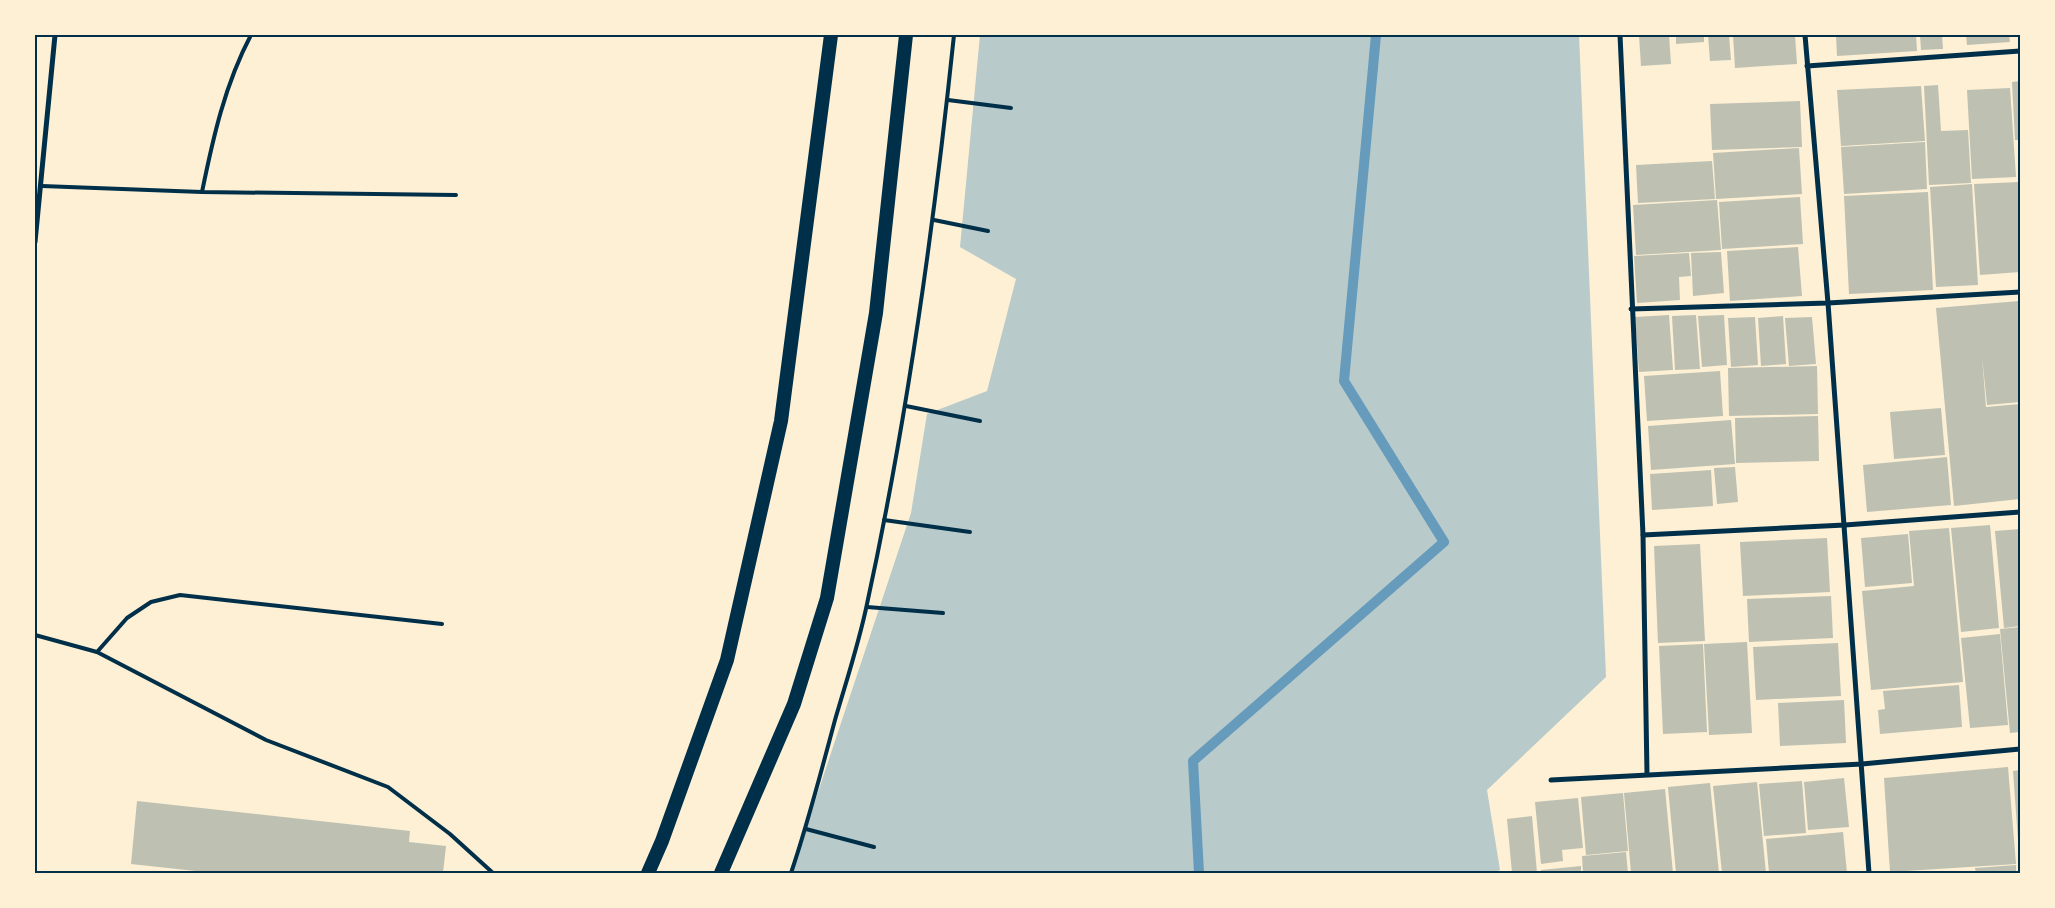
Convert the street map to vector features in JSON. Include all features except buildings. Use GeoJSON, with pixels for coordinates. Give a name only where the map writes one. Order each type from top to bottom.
{"type":"FeatureCollection","features":[{"type":"Feature","properties":{"kind":"highway"},"geometry":{"type":"LineString","coordinates":[[648,873],[662,841],[727,660],[781,421],[831,35]]}},
{"type":"Feature","properties":{"kind":"highway"},"geometry":{"type":"LineString","coordinates":[[721,873],[794,704],[827,598],[876,313],[906,35]]}},
{"type":"Feature","properties":{"kind":"street"},"geometry":{"type":"LineString","coordinates":[[35,242],[56,35]]}},
{"type":"Feature","properties":{"kind":"street"},"geometry":{"type":"LineString","coordinates":[[1620,35],[1631,309],[1643,534],[1647,774]]}},
{"type":"Feature","properties":{"kind":"street"},"geometry":{"type":"LineString","coordinates":[[1805,35],[1845,525],[1869,873]]}},
{"type":"Feature","properties":{"kind":"street"},"geometry":{"type":"LineString","coordinates":[[1807,66],[2020,51]]}},
{"type":"Feature","properties":{"kind":"street"},"geometry":{"type":"LineString","coordinates":[[35,185],[42,186]]}},
{"type":"Feature","properties":{"kind":"street"},"geometry":{"type":"LineString","coordinates":[[1631,309],[1828,303],[2020,292]]}},
{"type":"Feature","properties":{"kind":"street"},"geometry":{"type":"LineString","coordinates":[[1643,534],[1845,525],[2020,512]]}},
{"type":"Feature","properties":{"kind":"street"},"geometry":{"type":"LineString","coordinates":[[1551,780],[1862,764],[2020,749]]}},
{"type":"Feature","properties":{"kind":"lane"},"geometry":{"type":"LineString","coordinates":[[202,192],[215,128],[240,56],[251,35]]}},
{"type":"Feature","properties":{"kind":"lane"},"geometry":{"type":"LineString","coordinates":[[791,873],[806,829],[867,607],[884,520],[906,406],[934,220],[954,35]]}},
{"type":"Feature","properties":{"kind":"lane"},"geometry":{"type":"LineString","coordinates":[[948,100],[1011,108]]}},
{"type":"Feature","properties":{"kind":"lane"},"geometry":{"type":"LineString","coordinates":[[42,186],[202,192],[456,195]]}},
{"type":"Feature","properties":{"kind":"lane"},"geometry":{"type":"LineString","coordinates":[[934,220],[988,231]]}},
{"type":"Feature","properties":{"kind":"lane"},"geometry":{"type":"LineString","coordinates":[[906,406],[980,421]]}},
{"type":"Feature","properties":{"kind":"lane"},"geometry":{"type":"LineString","coordinates":[[884,520],[970,532]]}},
{"type":"Feature","properties":{"kind":"lane"},"geometry":{"type":"LineString","coordinates":[[97,652],[127,618],[151,602],[180,595],[442,624]]}},
{"type":"Feature","properties":{"kind":"lane"},"geometry":{"type":"LineString","coordinates":[[867,607],[943,613]]}},
{"type":"Feature","properties":{"kind":"lane"},"geometry":{"type":"LineString","coordinates":[[35,635],[97,652],[266,740],[388,788],[450,834],[493,873]]}},
{"type":"Feature","properties":{"kind":"lane"},"geometry":{"type":"LineString","coordinates":[[806,829],[874,847]]}},
{"type":"Feature","properties":{"kind":"shaded area"},"geometry":{"type":"Polygon","coordinates":[[[980,35],[1579,35],[1606,677],[1487,790],[1500,870],[1493,873],[791,873],[911,513],[927,414],[987,391],[1016,279],[960,247],[980,35]]]}},
{"type":"Feature","properties":{"kind":"waterway"},"geometry":{"type":"LineString","coordinates":[[1199,873],[1193,761],[1444,542],[1344,381],[1376,35]]}}]}
